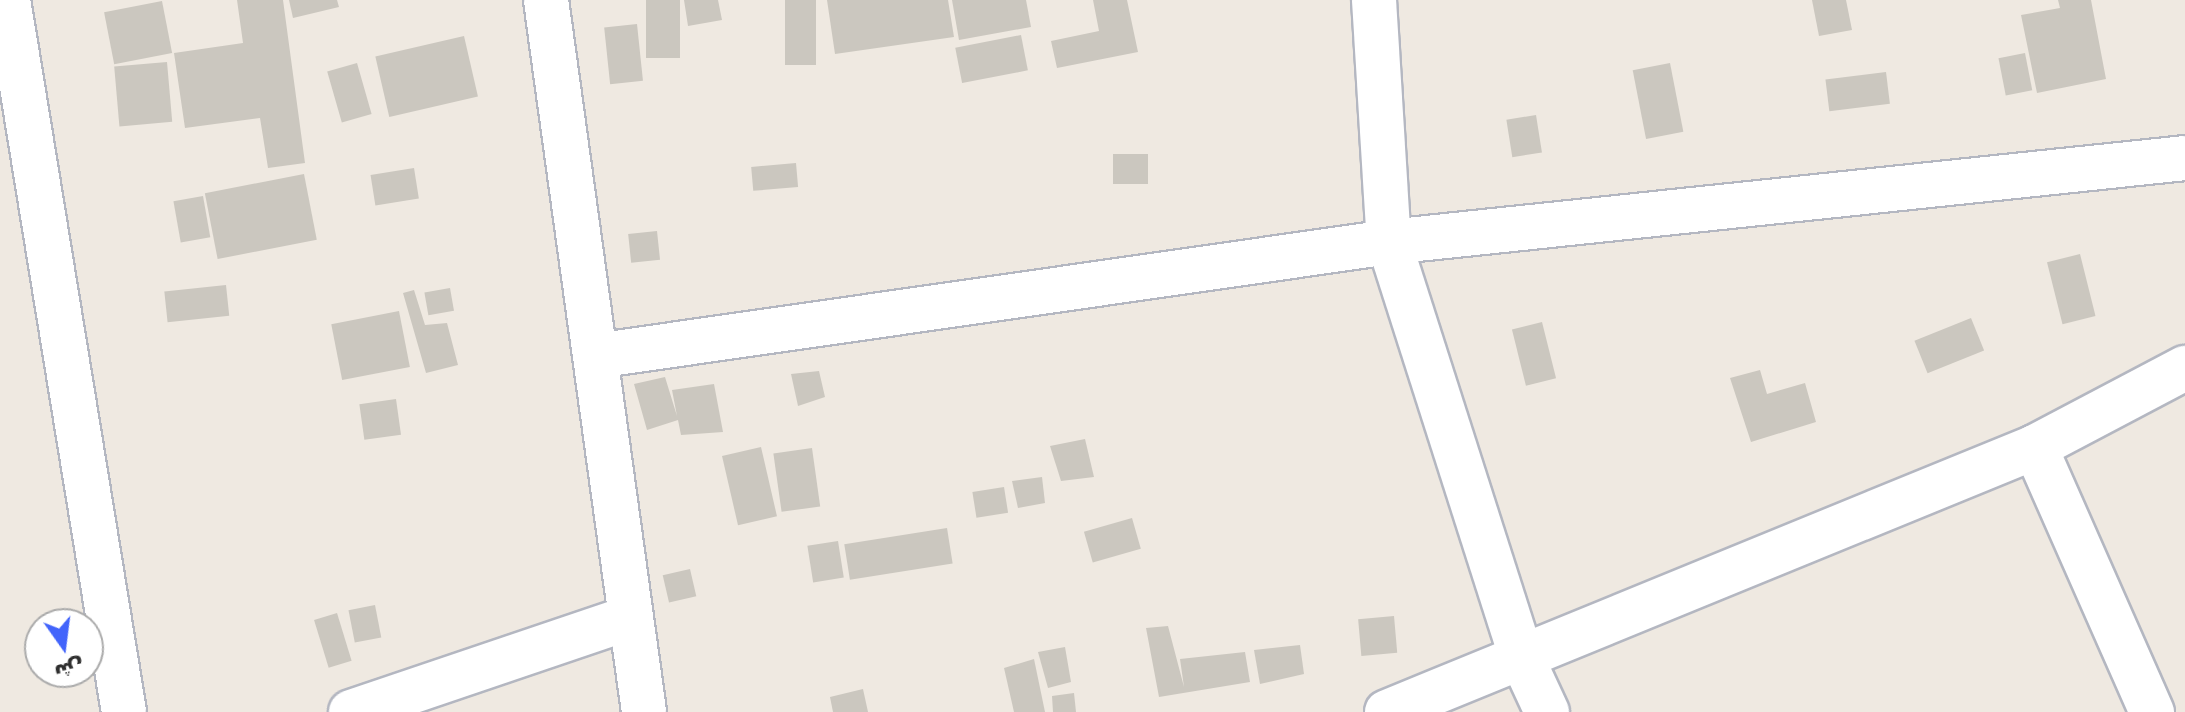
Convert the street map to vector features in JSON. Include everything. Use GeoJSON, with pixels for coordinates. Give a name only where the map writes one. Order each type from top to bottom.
{"type":"FeatureCollection","features":[{"type":"Feature","properties":{"kind":"street"},"geometry":{"type":"LineString","coordinates":[[8,0],[124,712]]}},
{"type":"Feature","properties":{"kind":"street"},"geometry":{"type":"LineString","coordinates":[[546,0],[644,712]]}},
{"type":"Feature","properties":{"kind":"street"},"geometry":{"type":"LineString","coordinates":[[1374,0],[1389,242],[1521,656],[1547,712]]}},
{"type":"Feature","properties":{"kind":"street"},"geometry":{"type":"LineString","coordinates":[[595,356],[1389,242],[2185,158]]}},
{"type":"Feature","properties":{"kind":"street"},"geometry":{"type":"LineString","coordinates":[[1387,712],[2035,447],[2185,368]]}},
{"type":"Feature","properties":{"kind":"street"},"geometry":{"type":"LineString","coordinates":[[2035,447],[2152,712]]}},
{"type":"Feature","properties":{"kind":"street"},"geometry":{"type":"LineString","coordinates":[[351,712],[629,618]]}},
{"type":"Feature","properties":{"kind":"building"},"geometry":{"type":"Polygon","coordinates":[[[237,0],[283,0],[305,163],[268,168],[260,118],[185,128],[174,53],[243,43],[237,0]]]}},
{"type":"Feature","properties":{"kind":"building"},"geometry":{"type":"Polygon","coordinates":[[[289,0],[337,0],[339,7],[293,18],[289,0]]]}},
{"type":"Feature","properties":{"kind":"building"},"geometry":{"type":"Polygon","coordinates":[[[646,0],[680,0],[680,58],[646,58],[646,0]]]}},
{"type":"Feature","properties":{"kind":"building"},"geometry":{"type":"Polygon","coordinates":[[[684,0],[718,0],[722,20],[688,26],[684,0]]]}},
{"type":"Feature","properties":{"kind":"building"},"geometry":{"type":"Polygon","coordinates":[[[785,0],[816,0],[816,65],[785,65],[785,0]]]}},
{"type":"Feature","properties":{"kind":"building"},"geometry":{"type":"Polygon","coordinates":[[[827,0],[948,0],[954,37],[835,54],[827,0]]]}},
{"type":"Feature","properties":{"kind":"building"},"geometry":{"type":"Polygon","coordinates":[[[952,0],[1026,0],[1031,27],[959,40],[952,0]]]}},
{"type":"Feature","properties":{"kind":"building"},"geometry":{"type":"Polygon","coordinates":[[[1093,0],[1127,0],[1138,52],[1057,68],[1051,41],[1099,31],[1093,0]]]}},
{"type":"Feature","properties":{"kind":"building"},"geometry":{"type":"Polygon","coordinates":[[[1812,0],[1846,0],[1852,30],[1819,36],[1812,0]]]}},
{"type":"Feature","properties":{"kind":"building"},"geometry":{"type":"Polygon","coordinates":[[[2058,0],[2091,0],[2106,79],[2037,93],[2021,15],[2060,8],[2058,0]]]}},
{"type":"Feature","properties":{"kind":"building"},"geometry":{"type":"Polygon","coordinates":[[[162,1],[172,53],[114,64],[104,12],[162,1]]]}},
{"type":"Feature","properties":{"kind":"building"},"geometry":{"type":"Polygon","coordinates":[[[637,24],[643,81],[610,84],[604,27],[637,24]]]}},
{"type":"Feature","properties":{"kind":"building"},"geometry":{"type":"Polygon","coordinates":[[[1021,35],[1028,70],[962,83],[955,48],[1021,35]]]}},
{"type":"Feature","properties":{"kind":"building"},"geometry":{"type":"Polygon","coordinates":[[[464,36],[478,96],[389,117],[375,56],[464,36]]]}},
{"type":"Feature","properties":{"kind":"building"},"geometry":{"type":"Polygon","coordinates":[[[2025,53],[2032,90],[2006,95],[1998,58],[2025,53]]]}},
{"type":"Feature","properties":{"kind":"building"},"geometry":{"type":"Polygon","coordinates":[[[167,62],[172,122],[119,126],[114,67],[167,62]]]}},
{"type":"Feature","properties":{"kind":"building"},"geometry":{"type":"Polygon","coordinates":[[[357,63],[372,114],[342,122],[327,72],[357,63]]]}},
{"type":"Feature","properties":{"kind":"building"},"geometry":{"type":"Polygon","coordinates":[[[1670,63],[1683,132],[1646,139],[1633,70],[1670,63]]]}},
{"type":"Feature","properties":{"kind":"building"},"geometry":{"type":"Polygon","coordinates":[[[1886,72],[1890,104],[1829,111],[1825,79],[1886,72]]]}},
{"type":"Feature","properties":{"kind":"building"},"geometry":{"type":"Polygon","coordinates":[[[1536,115],[1542,153],[1512,157],[1506,120],[1536,115]]]}},
{"type":"Feature","properties":{"kind":"building"},"geometry":{"type":"Polygon","coordinates":[[[1113,154],[1148,154],[1148,184],[1113,184],[1113,154]]]}},
{"type":"Feature","properties":{"kind":"building"},"geometry":{"type":"Polygon","coordinates":[[[796,163],[798,187],[753,191],[751,167],[796,163]]]}},
{"type":"Feature","properties":{"kind":"building"},"geometry":{"type":"Polygon","coordinates":[[[414,168],[419,199],[375,206],[371,175],[414,168]]]}},
{"type":"Feature","properties":{"kind":"building"},"geometry":{"type":"Polygon","coordinates":[[[304,174],[317,240],[218,259],[205,193],[304,174]]]}},
{"type":"Feature","properties":{"kind":"building"},"geometry":{"type":"Polygon","coordinates":[[[203,196],[210,237],[181,243],[173,201],[203,196]]]}},
{"type":"Feature","properties":{"kind":"building"},"geometry":{"type":"Polygon","coordinates":[[[657,231],[660,260],[631,263],[628,234],[657,231]]]}},
{"type":"Feature","properties":{"kind":"building"},"geometry":{"type":"Polygon","coordinates":[[[2080,254],[2095,316],[2062,324],[2047,262],[2080,254]]]}},
{"type":"Feature","properties":{"kind":"building"},"geometry":{"type":"Polygon","coordinates":[[[226,285],[229,316],[168,322],[164,291],[226,285]]]}},
{"type":"Feature","properties":{"kind":"building"},"geometry":{"type":"Polygon","coordinates":[[[450,288],[454,311],[428,315],[424,293],[450,288]]]}},
{"type":"Feature","properties":{"kind":"building"},"geometry":{"type":"Polygon","coordinates":[[[414,290],[425,325],[447,323],[458,365],[426,373],[403,293],[414,290]]]}},
{"type":"Feature","properties":{"kind":"building"},"geometry":{"type":"Polygon","coordinates":[[[399,311],[410,367],[342,380],[331,324],[399,311]]]}},
{"type":"Feature","properties":{"kind":"building"},"geometry":{"type":"Polygon","coordinates":[[[1971,318],[1984,350],[1928,373],[1914,341],[1971,318]]]}},
{"type":"Feature","properties":{"kind":"building"},"geometry":{"type":"Polygon","coordinates":[[[1542,322],[1556,378],[1526,386],[1512,329],[1542,322]]]}},
{"type":"Feature","properties":{"kind":"building"},"geometry":{"type":"Polygon","coordinates":[[[1760,370],[1767,394],[1805,383],[1816,422],[1751,442],[1730,378],[1760,370]]]}},
{"type":"Feature","properties":{"kind":"building"},"geometry":{"type":"Polygon","coordinates":[[[819,371],[825,397],[798,406],[791,374],[819,371]]]}},
{"type":"Feature","properties":{"kind":"building"},"geometry":{"type":"Polygon","coordinates":[[[665,377],[677,416],[672,390],[714,384],[723,432],[681,435],[678,420],[647,430],[634,384],[665,377]]]}},
{"type":"Feature","properties":{"kind":"building"},"geometry":{"type":"Polygon","coordinates":[[[396,399],[401,435],[364,440],[359,404],[396,399]]]}},
{"type":"Feature","properties":{"kind":"building"},"geometry":{"type":"Polygon","coordinates":[[[1085,439],[1094,477],[1061,481],[1050,446],[1085,439]]]}},
{"type":"Feature","properties":{"kind":"building"},"geometry":{"type":"Polygon","coordinates":[[[761,447],[777,516],[738,525],[722,456],[761,447]]]}},
{"type":"Feature","properties":{"kind":"building"},"geometry":{"type":"Polygon","coordinates":[[[812,448],[820,506],[782,512],[773,453],[812,448]]]}},
{"type":"Feature","properties":{"kind":"building"},"geometry":{"type":"Polygon","coordinates":[[[1042,477],[1045,503],[1018,508],[1012,481],[1042,477]]]}},
{"type":"Feature","properties":{"kind":"building"},"geometry":{"type":"Polygon","coordinates":[[[1004,487],[1008,513],[976,518],[972,492],[1004,487]]]}},
{"type":"Feature","properties":{"kind":"building"},"geometry":{"type":"Polygon","coordinates":[[[1132,518],[1141,549],[1093,563],[1084,532],[1132,518]]]}},
{"type":"Feature","properties":{"kind":"building"},"geometry":{"type":"Polygon","coordinates":[[[947,528],[953,564],[850,580],[844,544],[947,528]]]}},
{"type":"Feature","properties":{"kind":"building"},"geometry":{"type":"Polygon","coordinates":[[[838,541],[844,578],[813,582],[807,546],[838,541]]]}},
{"type":"Feature","properties":{"kind":"building"},"geometry":{"type":"Polygon","coordinates":[[[690,569],[696,596],[669,603],[663,575],[690,569]]]}},
{"type":"Feature","properties":{"kind":"building"},"geometry":{"type":"Polygon","coordinates":[[[375,605],[381,637],[355,643],[348,610],[375,605]]]}},
{"type":"Feature","properties":{"kind":"building"},"geometry":{"type":"Polygon","coordinates":[[[337,613],[352,661],[329,668],[314,620],[337,613]]]}},
{"type":"Feature","properties":{"kind":"building"},"geometry":{"type":"Polygon","coordinates":[[[1394,616],[1397,653],[1361,656],[1358,619],[1394,616]]]}},
{"type":"Feature","properties":{"kind":"building"},"geometry":{"type":"Polygon","coordinates":[[[1168,626],[1184,687],[1180,659],[1245,652],[1250,682],[1159,697],[1146,628],[1168,626]]]}},
{"type":"Feature","properties":{"kind":"building"},"geometry":{"type":"Polygon","coordinates":[[[1300,645],[1304,674],[1260,684],[1254,650],[1300,645]]]}},
{"type":"Feature","properties":{"kind":"building"},"geometry":{"type":"Polygon","coordinates":[[[1065,647],[1071,682],[1048,688],[1038,652],[1065,647]]]}},
{"type":"Feature","properties":{"kind":"building"},"geometry":{"type":"Polygon","coordinates":[[[1034,659],[1045,712],[1014,712],[1004,668],[1034,659]]]}},
{"type":"Feature","properties":{"kind":"building"},"geometry":{"type":"Polygon","coordinates":[[[863,689],[868,712],[833,712],[830,697],[863,689]]]}},
{"type":"Feature","properties":{"kind":"building"},"geometry":{"type":"Polygon","coordinates":[[[1074,693],[1076,712],[1053,712],[1052,696],[1074,693]]]}}]}
